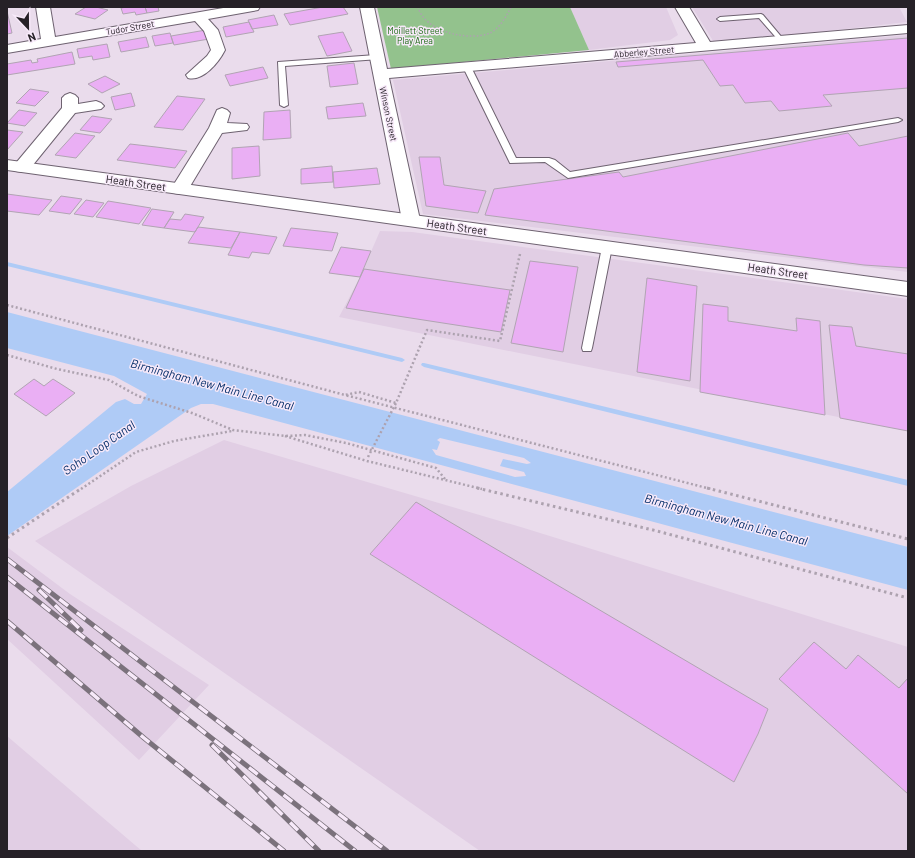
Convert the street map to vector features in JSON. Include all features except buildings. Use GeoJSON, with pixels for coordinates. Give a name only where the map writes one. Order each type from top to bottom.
{"type":"FeatureCollection","features":[{"type":"Feature","properties":{"kind":"street"},"geometry":{"type":"LineString","coordinates":[[43,7],[48,42]]}},
{"type":"Feature","properties":{"kind":"street","name":"Tudor Street"},"geometry":{"type":"LineString","coordinates":[[7,49],[253,7]]}},
{"type":"Feature","properties":{"kind":"street","name":"Winson Street"},"geometry":{"type":"LineString","coordinates":[[367,7],[376,57],[411,220]]}},
{"type":"Feature","properties":{"kind":"street"},"geometry":{"type":"LineString","coordinates":[[682,7],[706,47]]}},
{"type":"Feature","properties":{"kind":"street"},"geometry":{"type":"LineString","coordinates":[[193,75],[213,59],[218,50],[211,30],[198,16]]}},
{"type":"Feature","properties":{"kind":"street","name":"Abberley Street"},"geometry":{"type":"LineString","coordinates":[[380,74],[782,41],[908,29]]}},
{"type":"Feature","properties":{"kind":"street"},"geometry":{"type":"LineString","coordinates":[[14,166],[70,104],[96,106]]}},
{"type":"Feature","properties":{"kind":"street"},"geometry":{"type":"LineString","coordinates":[[180,189],[220,121],[242,127]]}},
{"type":"Feature","properties":{"kind":"street","name":"Heath Street"},"geometry":{"type":"LineString","coordinates":[[14,166],[908,289]]}},
{"type":"Feature","properties":{"kind":"lane"},"geometry":{"type":"LineString","coordinates":[[720,19],[761,16],[782,41]]}},
{"type":"Feature","properties":{"kind":"lane"},"geometry":{"type":"LineString","coordinates":[[284,105],[281,64],[376,57]]}},
{"type":"Feature","properties":{"kind":"lane"},"geometry":{"type":"LineString","coordinates":[[466,67],[513,161],[546,160],[552,162],[568,175],[898,120]]}},
{"type":"Feature","properties":{"kind":"lane"},"geometry":{"type":"LineString","coordinates":[[587,348],[607,247]]}},
{"type":"Feature","properties":{"kind":"path"},"geometry":{"type":"LineString","coordinates":[[418,7],[420,15],[436,29],[458,35],[475,35],[487,34],[497,28],[505,20],[511,7]]}},
{"type":"Feature","properties":{"kind":"path"},"geometry":{"type":"LineString","coordinates":[[368,459],[396,403],[427,330],[500,340],[524,236]]}},
{"type":"Feature","properties":{"kind":"path"},"geometry":{"type":"LineString","coordinates":[[7,305],[345,395],[908,539]]}},
{"type":"Feature","properties":{"kind":"path"},"geometry":{"type":"LineString","coordinates":[[7,355],[57,369],[109,380],[138,396],[192,413],[233,430],[285,436],[446,480],[657,531],[908,598]]}},
{"type":"Feature","properties":{"kind":"path"},"geometry":{"type":"LineString","coordinates":[[345,395],[359,392],[396,403]]}},
{"type":"Feature","properties":{"kind":"path"},"geometry":{"type":"LineString","coordinates":[[7,538],[136,452],[174,441],[233,430]]}},
{"type":"Feature","properties":{"kind":"path"},"geometry":{"type":"LineString","coordinates":[[285,436],[305,435],[346,443],[436,468],[446,480]]}},
{"type":"Feature","properties":{"kind":"shaded area"},"geometry":{"type":"Polygon","coordinates":[[[570,7],[666,7],[678,35],[670,40],[589,50],[570,7]]]}},
{"type":"Feature","properties":{"kind":"shaded area"},"geometry":{"type":"Polygon","coordinates":[[[692,7],[899,7],[907,22],[715,44],[692,7]]]}},
{"type":"Feature","properties":{"kind":"shaded area"},"geometry":{"type":"Polygon","coordinates":[[[908,35],[908,272],[423,214],[393,80],[908,35]]]}},
{"type":"Feature","properties":{"kind":"shaded area"},"geometry":{"type":"Polygon","coordinates":[[[380,231],[412,232],[908,299],[908,431],[339,317],[360,277],[380,231]]]}},
{"type":"Feature","properties":{"kind":"shaded area"},"geometry":{"type":"Polygon","coordinates":[[[224,440],[524,528],[908,647],[908,851],[480,851],[35,541],[131,486],[224,440]]]}},
{"type":"Feature","properties":{"kind":"shaded area"},"geometry":{"type":"Polygon","coordinates":[[[7,547],[70,594],[209,685],[139,760],[7,639],[7,547]]]}},
{"type":"Feature","properties":{"kind":"shaded area"},"geometry":{"type":"Polygon","coordinates":[[[7,736],[142,851],[7,851],[7,736]]]}},
{"type":"Feature","properties":{"kind":"green space","name":"Moillett Street Play Area"},"geometry":{"type":"Polygon","coordinates":[[[377,7],[570,7],[589,50],[391,69],[377,7]]]}},
{"type":"Feature","properties":{"kind":"water"},"geometry":{"type":"Polygon","coordinates":[[[7,312],[908,547],[908,590],[213,404],[201,404],[191,408],[7,536],[7,492],[116,402],[125,399],[134,404],[141,404],[147,394],[114,376],[7,348],[7,312]],[[440,438],[437,440],[440,442],[437,450],[432,449],[436,455],[515,477],[526,476],[524,472],[500,466],[503,459],[527,464],[531,463],[524,458],[440,438]]]}},
{"type":"Feature","properties":{"kind":"waterway"},"geometry":{"type":"LineString","coordinates":[[7,264],[402,360]]}},
{"type":"Feature","properties":{"kind":"waterway"},"geometry":{"type":"LineString","coordinates":[[424,365],[908,483]]}},
{"type":"Feature","properties":{"kind":"railway"},"geometry":{"type":"LineString","coordinates":[[7,559],[387,851]]}},
{"type":"Feature","properties":{"kind":"railway"},"geometry":{"type":"LineString","coordinates":[[7,577],[355,851]]}},
{"type":"Feature","properties":{"kind":"railway"},"geometry":{"type":"LineString","coordinates":[[39,590],[81,630]]}},
{"type":"Feature","properties":{"kind":"railway"},"geometry":{"type":"LineString","coordinates":[[7,621],[144,738],[284,851]]}},
{"type":"Feature","properties":{"kind":"railway"},"geometry":{"type":"LineString","coordinates":[[212,745],[319,851]]}},
{"type":"Feature","properties":{"kind":"water label","name":"Birmingham New Main Line Canal"},"geometry":{"type":"Point","coordinates":[212,385]}},
{"type":"Feature","properties":{"kind":"water label","name":"Soho Loop Canal"},"geometry":{"type":"Point","coordinates":[99,448]}},
{"type":"Feature","properties":{"kind":"water label","name":"Birmingham New Main Line Canal"},"geometry":{"type":"Point","coordinates":[726,520]}}]}
